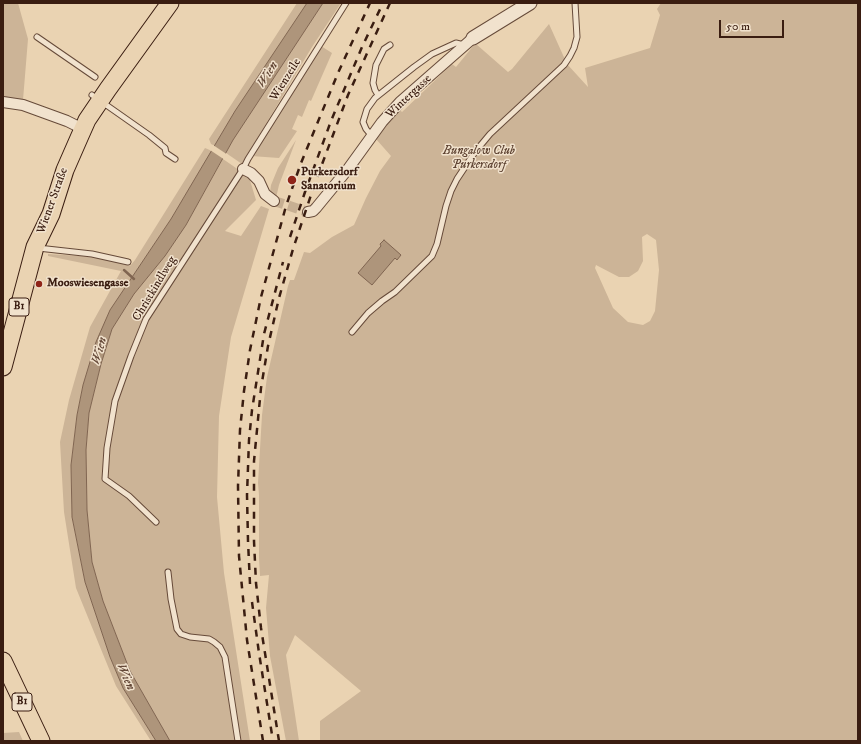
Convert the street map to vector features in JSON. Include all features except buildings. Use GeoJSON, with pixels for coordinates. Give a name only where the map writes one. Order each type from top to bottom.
{"type":"FeatureCollection","features":[{"type":"Feature","properties":{"kind":"main road","name":"Wiener Straße"},"geometry":{"type":"LineString","coordinates":[[35,248],[51,214],[79,127],[96,98],[113,62],[158,3]]}},
{"type":"Feature","properties":{"kind":"main road","name":"Wiener Straße"},"geometry":{"type":"LineString","coordinates":[[96,98],[170,3]]}},
{"type":"Feature","properties":{"kind":"main road","name":"B1"},"geometry":{"type":"LineString","coordinates":[[3,367],[35,248]]}},
{"type":"Feature","properties":{"kind":"main road","name":"B1"},"geometry":{"type":"LineString","coordinates":[[3,662],[41,741]]}},
{"type":"Feature","properties":{"kind":"street","name":"Wintergasse"},"geometry":{"type":"LineString","coordinates":[[308,212],[316,208],[348,169],[371,135],[400,102],[469,42],[530,3]]}},
{"type":"Feature","properties":{"kind":"street"},"geometry":{"type":"LineString","coordinates":[[3,102],[23,105],[79,127]]}},
{"type":"Feature","properties":{"kind":"street"},"geometry":{"type":"LineString","coordinates":[[243,169],[251,173],[259,181],[268,200]]}},
{"type":"Feature","properties":{"kind":"lane","name":"Wienzeile"},"geometry":{"type":"LineString","coordinates":[[243,169],[346,3]]}},
{"type":"Feature","properties":{"kind":"lane"},"geometry":{"type":"LineString","coordinates":[[352,332],[368,312],[395,292],[432,256],[437,244],[451,191],[475,152],[490,134],[564,65],[574,48],[577,37],[575,3]]}},
{"type":"Feature","properties":{"kind":"lane"},"geometry":{"type":"LineString","coordinates":[[37,37],[95,77]]}},
{"type":"Feature","properties":{"kind":"lane"},"geometry":{"type":"LineString","coordinates":[[371,135],[363,122],[367,109],[378,95],[432,54],[456,43],[469,42]]}},
{"type":"Feature","properties":{"kind":"lane"},"geometry":{"type":"LineString","coordinates":[[378,95],[375,90],[374,83],[376,65],[384,49],[390,45]]}},
{"type":"Feature","properties":{"kind":"lane"},"geometry":{"type":"LineString","coordinates":[[96,98],[150,135],[165,148],[166,153],[175,159]]}},
{"type":"Feature","properties":{"kind":"lane","name":"Christkindlweg"},"geometry":{"type":"LineString","coordinates":[[156,522],[129,496],[105,479],[107,448],[115,401],[146,319],[243,169]]}},
{"type":"Feature","properties":{"kind":"lane"},"geometry":{"type":"LineString","coordinates":[[35,248],[92,254],[128,262]]}},
{"type":"Feature","properties":{"kind":"lane"},"geometry":{"type":"LineString","coordinates":[[168,572],[177,629],[181,634],[190,637],[209,639],[220,647],[225,657],[238,741]]}},
{"type":"Feature","properties":{"kind":"green space"},"geometry":{"type":"Polygon","coordinates":[[[3,3],[18,3],[28,39],[23,100],[3,97],[3,3]]]}},
{"type":"Feature","properties":{"kind":"green space"},"geometry":{"type":"Polygon","coordinates":[[[297,3],[307,3],[235,111],[215,146],[211,144],[209,139],[297,3]]]}},
{"type":"Feature","properties":{"kind":"green space"},"geometry":{"type":"Polygon","coordinates":[[[323,3],[341,3],[312,47],[242,164],[226,153],[323,3]]]}},
{"type":"Feature","properties":{"kind":"green space","name":"Bungalow Club Purkersdorf"},"geometry":{"type":"Polygon","coordinates":[[[661,3],[858,3],[858,741],[320,741],[320,721],[361,691],[295,635],[286,655],[299,741],[286,741],[270,656],[266,608],[269,575],[260,576],[258,483],[262,415],[267,377],[288,286],[290,280],[294,280],[304,252],[310,253],[332,237],[354,225],[380,171],[391,156],[376,139],[400,110],[402,112],[452,64],[456,67],[474,45],[476,44],[508,72],[549,24],[567,64],[588,87],[585,68],[650,48],[660,15],[657,9],[661,3]],[[647,234],[642,237],[643,261],[638,271],[629,277],[619,277],[596,265],[595,268],[613,308],[628,322],[643,325],[650,321],[655,311],[659,270],[656,240],[647,234]]]}},
{"type":"Feature","properties":{"kind":"green space"},"geometry":{"type":"Polygon","coordinates":[[[321,46],[332,53],[311,101],[309,100],[302,117],[298,115],[292,129],[297,131],[279,158],[251,156],[321,46]]]}},
{"type":"Feature","properties":{"kind":"green space"},"geometry":{"type":"Polygon","coordinates":[[[296,140],[279,185],[276,198],[270,192],[271,185],[278,168],[296,140]]]}},
{"type":"Feature","properties":{"kind":"green space"},"geometry":{"type":"Polygon","coordinates":[[[205,148],[212,151],[171,219],[110,310],[83,385],[77,415],[71,465],[72,517],[85,582],[110,657],[123,688],[156,741],[151,741],[116,686],[76,588],[64,512],[60,442],[69,400],[90,327],[121,271],[48,256],[48,254],[97,257],[130,266],[205,148]]]}},
{"type":"Feature","properties":{"kind":"green space"},"geometry":{"type":"Polygon","coordinates":[[[223,159],[249,177],[256,200],[225,231],[241,236],[261,206],[269,209],[231,337],[219,416],[217,497],[224,573],[250,741],[170,741],[130,671],[103,601],[92,562],[87,510],[86,450],[89,413],[101,364],[112,329],[134,294],[165,256],[186,225],[223,159]]]}},
{"type":"Feature","properties":{"kind":"green space"},"geometry":{"type":"Polygon","coordinates":[[[19,732],[23,741],[3,741],[3,733],[19,732]]]}},
{"type":"Feature","properties":{"kind":"water","name":"Wien"},"geometry":{"type":"Polygon","coordinates":[[[307,3],[323,3],[233,140],[186,225],[165,256],[134,294],[112,329],[101,364],[89,413],[86,450],[87,510],[92,562],[103,601],[130,671],[170,741],[156,741],[123,688],[110,657],[85,582],[72,517],[71,465],[77,415],[83,385],[96,342],[110,310],[171,219],[235,111],[307,3]]]}},
{"type":"Feature","properties":{"kind":"water"},"geometry":{"type":"Polygon","coordinates":[[[384,240],[401,255],[397,260],[395,258],[372,285],[358,273],[381,246],[380,244],[384,240]]]}},
{"type":"Feature","properties":{"kind":"pier"},"geometry":{"type":"Polygon","coordinates":[[[213,145],[228,155],[225,160],[210,150],[213,145]]]}},
{"type":"Feature","properties":{"kind":"waterway"},"geometry":{"type":"LineString","coordinates":[[124,270],[134,279]]}},
{"type":"Feature","properties":{"kind":"tunnel"},"geometry":{"type":"LineString","coordinates":[[274,201],[308,212]]}},
{"type":"Feature","properties":{"kind":"railway"},"geometry":{"type":"LineString","coordinates":[[263,741],[247,640],[239,556],[238,486],[240,430],[244,391],[250,350],[261,297],[286,206],[301,163],[338,73],[370,3]]}},
{"type":"Feature","properties":{"kind":"railway"},"geometry":{"type":"LineString","coordinates":[[290,237],[331,121],[362,47],[383,3]]}},
{"type":"Feature","properties":{"kind":"railway"},"geometry":{"type":"LineString","coordinates":[[279,741],[261,628],[256,583],[254,541],[254,461],[261,388],[268,346],[279,298],[293,249],[315,183],[348,95],[390,3]]}},
{"type":"Feature","properties":{"kind":"railway"},"geometry":{"type":"LineString","coordinates":[[250,584],[247,495],[249,440],[252,410],[264,334],[283,262]]}},
{"type":"Feature","properties":{"kind":"railway"},"geometry":{"type":"LineString","coordinates":[[252,602],[273,741]]}},
{"type":"Feature","properties":{"kind":"place","name":"Purkersdorf Sanatorium"},"geometry":{"type":"Point","coordinates":[292,180]}},
{"type":"Feature","properties":{"kind":"place","name":"Mooswiesengasse"},"geometry":{"type":"Point","coordinates":[39,284]}}]}
